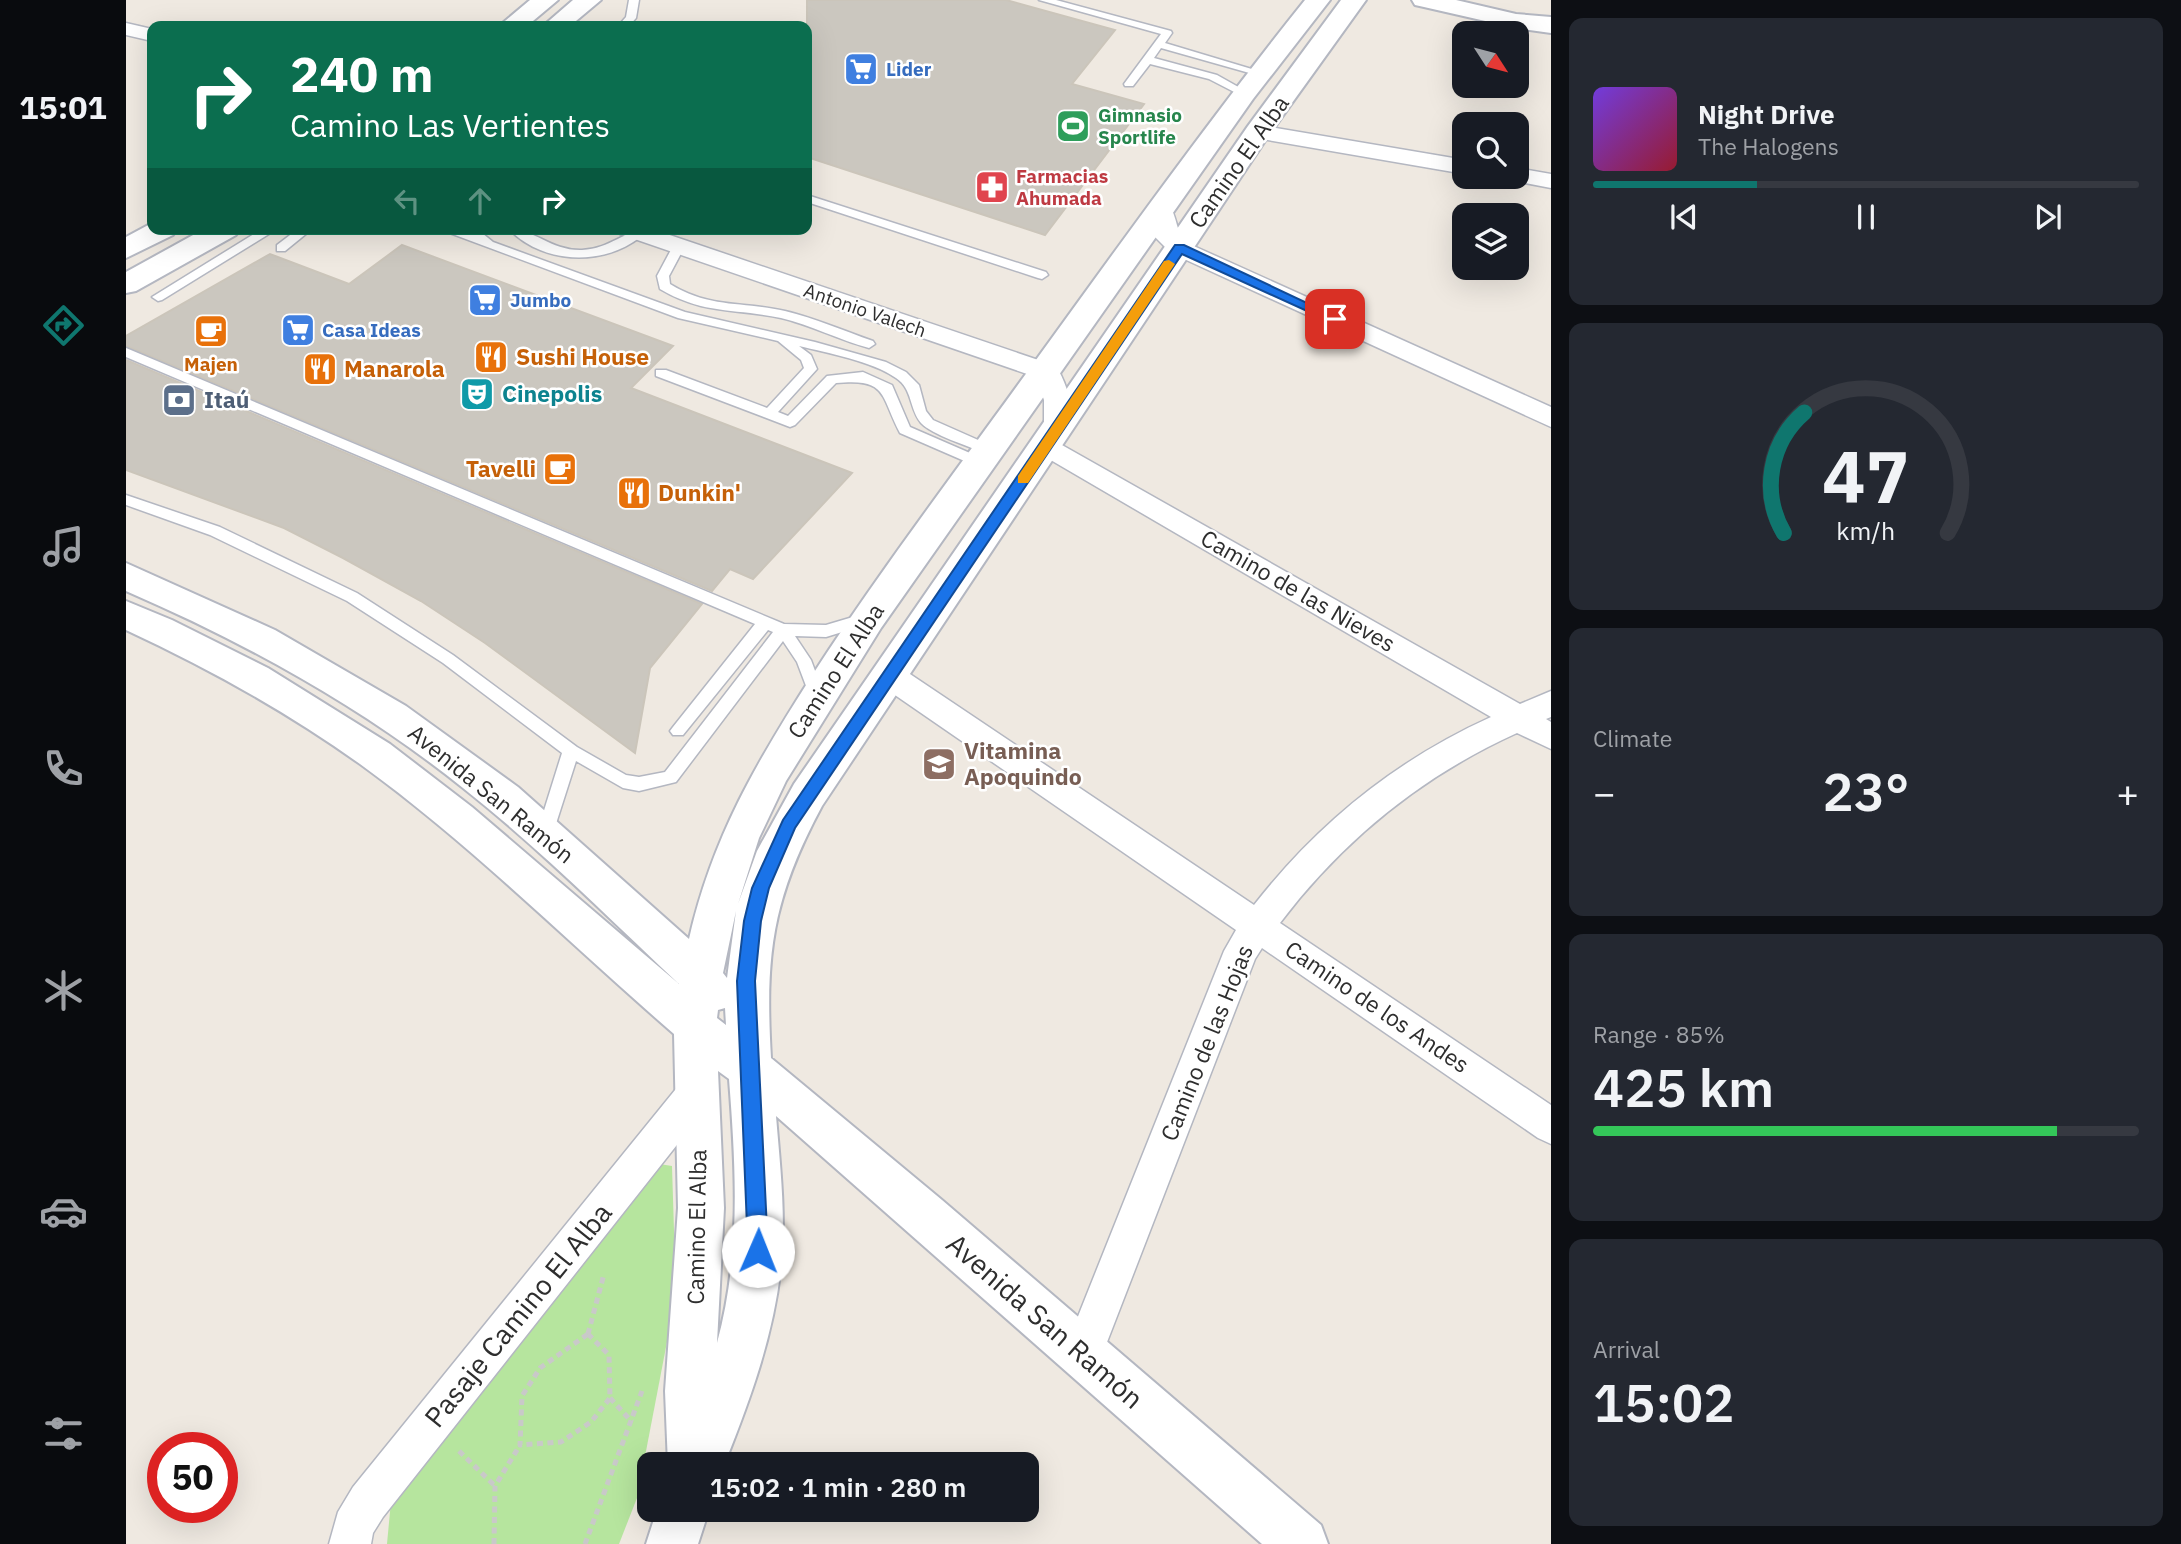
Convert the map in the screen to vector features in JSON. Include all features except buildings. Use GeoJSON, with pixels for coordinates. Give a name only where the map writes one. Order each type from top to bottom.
{"type":"FeatureCollection","features":[{"type":"Feature","properties":{"kind":"main road"},"geometry":{"type":"LineString","coordinates":[[518,21],[546,0]]}},
{"type":"Feature","properties":{"kind":"main road"},"geometry":{"type":"LineString","coordinates":[[562,21],[589,0]]}},
{"type":"Feature","properties":{"kind":"main road","name":"Camino El Alba"},"geometry":{"type":"LineString","coordinates":[[695,1452],[690,1391],[700,1233],[695,1026],[701,977],[719,897],[739,838],[771,772],[868,618],[1252,83],[1318,0]]}},
{"type":"Feature","properties":{"kind":"main road","name":"Camino El Alba"},"geometry":{"type":"LineString","coordinates":[[701,1452],[735,1371],[757,1269],[759,1233],[746,981],[752,921],[772,857],[795,815],[1179,248],[1264,123],[1354,0]]}},
{"type":"Feature","properties":{"kind":"main road"},"geometry":{"type":"LineString","coordinates":[[1424,0],[1516,21],[1551,25]]}},
{"type":"Feature","properties":{"kind":"main road"},"geometry":{"type":"LineString","coordinates":[[1480,0],[1551,19]]}},
{"type":"Feature","properties":{"kind":"main road"},"geometry":{"type":"LineString","coordinates":[[1252,83],[1270,89],[1264,123]]}},
{"type":"Feature","properties":{"kind":"main road"},"geometry":{"type":"LineString","coordinates":[[126,249],[152,235]]}},
{"type":"Feature","properties":{"kind":"main road"},"geometry":{"type":"LineString","coordinates":[[126,284],[215,235]]}},
{"type":"Feature","properties":{"kind":"main road","name":"Avenida San Ramón"},"geometry":{"type":"LineString","coordinates":[[126,576],[262,638],[334,679],[415,731],[545,833],[701,977],[748,1055],[788,1097],[1302,1544]]}},
{"type":"Feature","properties":{"kind":"main road","name":"Avenida San Ramón"},"geometry":{"type":"LineString","coordinates":[[126,615],[233,666],[306,708],[377,755],[519,869],[695,1026],[748,1055]]}},
{"type":"Feature","properties":{"kind":"main road"},"geometry":{"type":"LineString","coordinates":[[672,1544],[679,1522]]}},
{"type":"Feature","properties":{"kind":"street"},"geometry":{"type":"LineString","coordinates":[[126,29],[147,33]]}},
{"type":"Feature","properties":{"kind":"street"},"geometry":{"type":"LineString","coordinates":[[1264,123],[1452,164]]}},
{"type":"Feature","properties":{"kind":"street"},"geometry":{"type":"LineString","coordinates":[[1529,177],[1551,181]]}},
{"type":"Feature","properties":{"kind":"street"},"geometry":{"type":"LineString","coordinates":[[1161,210],[1167,237],[1179,248],[1551,418]]}},
{"type":"Feature","properties":{"kind":"street","name":"Antonio Valech"},"geometry":{"type":"LineString","coordinates":[[649,235],[1047,372]]}},
{"type":"Feature","properties":{"kind":"street"},"geometry":{"type":"LineString","coordinates":[[1047,372],[1057,400],[1051,437]]}},
{"type":"Feature","properties":{"kind":"street","name":"Camino de las Nieves"},"geometry":{"type":"LineString","coordinates":[[1051,437],[1551,737]]}},
{"type":"Feature","properties":{"kind":"street","name":"Camino de los Andes"},"geometry":{"type":"LineString","coordinates":[[890,676],[1551,1126]]}},
{"type":"Feature","properties":{"kind":"street","name":"Camino de las Hojas"},"geometry":{"type":"LineString","coordinates":[[1083,1354],[1241,951],[1258,926],[1307,863],[1384,793],[1453,749],[1551,703]]}},
{"type":"Feature","properties":{"kind":"street","name":"Pasaje Camino El Alba"},"geometry":{"type":"LineString","coordinates":[[350,1544],[353,1527],[369,1502],[697,1091]]}},
{"type":"Feature","properties":{"kind":"lane"},"geometry":{"type":"LineString","coordinates":[[628,21],[634,0]]}},
{"type":"Feature","properties":{"kind":"lane"},"geometry":{"type":"LineString","coordinates":[[1044,0],[1167,33],[1129,83]]}},
{"type":"Feature","properties":{"kind":"lane"},"geometry":{"type":"LineString","coordinates":[[1160,45],[1252,83]]}},
{"type":"Feature","properties":{"kind":"lane"},"geometry":{"type":"LineString","coordinates":[[1148,60],[1213,77],[1252,83]]}},
{"type":"Feature","properties":{"kind":"lane"},"geometry":{"type":"LineString","coordinates":[[812,200],[1042,275]]}},
{"type":"Feature","properties":{"kind":"lane"},"geometry":{"type":"LineString","coordinates":[[158,297],[261,235]]}},
{"type":"Feature","properties":{"kind":"lane"},"geometry":{"type":"LineString","coordinates":[[281,248],[298,235]]}},
{"type":"Feature","properties":{"kind":"lane"},"geometry":{"type":"LineString","coordinates":[[462,235],[682,315],[881,365],[915,388],[920,412],[928,423],[985,457]]}},
{"type":"Feature","properties":{"kind":"lane"},"geometry":{"type":"LineString","coordinates":[[476,235],[489,245]]}},
{"type":"Feature","properties":{"kind":"lane"},"geometry":{"type":"LineString","coordinates":[[523,235],[536,245],[554,251],[594,255],[615,248],[630,235]]}},
{"type":"Feature","properties":{"kind":"lane"},"geometry":{"type":"LineString","coordinates":[[679,246],[663,276],[664,286],[678,296],[722,310],[783,315],[869,344]]}},
{"type":"Feature","properties":{"kind":"lane"},"geometry":{"type":"LineString","coordinates":[[541,263],[554,251]]}},
{"type":"Feature","properties":{"kind":"lane"},"geometry":{"type":"LineString","coordinates":[[712,323],[722,310]]}},
{"type":"Feature","properties":{"kind":"lane"},"geometry":{"type":"LineString","coordinates":[[769,414],[811,369],[807,358],[779,338]]}},
{"type":"Feature","properties":{"kind":"lane"},"geometry":{"type":"LineString","coordinates":[[126,352],[783,630],[826,631],[868,618]]}},
{"type":"Feature","properties":{"kind":"lane"},"geometry":{"type":"LineString","coordinates":[[661,373],[790,422],[832,379],[863,376],[887,388],[898,422],[905,430],[985,457]]}},
{"type":"Feature","properties":{"kind":"lane"},"geometry":{"type":"LineString","coordinates":[[126,499],[215,531],[352,597],[448,659],[571,751],[623,781],[639,784],[670,777],[783,630]]}},
{"type":"Feature","properties":{"kind":"lane"},"geometry":{"type":"LineString","coordinates":[[678,732],[765,623]]}},
{"type":"Feature","properties":{"kind":"lane"},"geometry":{"type":"LineString","coordinates":[[783,630],[804,660],[816,699]]}},
{"type":"Feature","properties":{"kind":"lane"},"geometry":{"type":"LineString","coordinates":[[545,833],[571,751]]}},
{"type":"Feature","properties":{"kind":"path"},"geometry":{"type":"LineString","coordinates":[[494,1544],[495,1486],[520,1445],[522,1396],[540,1368],[588,1334],[609,1355],[610,1398],[591,1422],[561,1441],[520,1445]]}},
{"type":"Feature","properties":{"kind":"path"},"geometry":{"type":"LineString","coordinates":[[585,1544],[644,1386]]}},
{"type":"Feature","properties":{"kind":"path"},"geometry":{"type":"LineString","coordinates":[[610,1398],[632,1422]]}},
{"type":"Feature","properties":{"kind":"path"},"geometry":{"type":"LineString","coordinates":[[430,1424],[495,1486]]}},
{"type":"Feature","properties":{"kind":"green space"},"geometry":{"type":"Polygon","coordinates":[[[653,1163],[672,1166],[676,1295],[646,1452],[637,1452],[637,1498],[619,1544],[387,1544],[391,1501],[653,1163]]]}},
{"type":"Feature","properties":{"kind":"slow traffic"},"geometry":{"type":"LineString","coordinates":[[1023,479],[1169,264]]}},
{"type":"Feature","properties":{"kind":"place","name":"Lider"},"geometry":{"type":"Point","coordinates":[861,69]}},
{"type":"Feature","properties":{"kind":"place","name":"Gimnasio Sportlife"},"geometry":{"type":"Point","coordinates":[1073,126]}},
{"type":"Feature","properties":{"kind":"place","name":"Farmacias Ahumada"},"geometry":{"type":"Point","coordinates":[992,187]}},
{"type":"Feature","properties":{"kind":"place","name":"Jumbo"},"geometry":{"type":"Point","coordinates":[485,300]}},
{"type":"Feature","properties":{"kind":"place","name":"Casa Ideas"},"geometry":{"type":"Point","coordinates":[298,330]}},
{"type":"Feature","properties":{"kind":"place","name":"Majen"},"geometry":{"type":"Point","coordinates":[211,331]}},
{"type":"Feature","properties":{"kind":"place","name":"Sushi House"},"geometry":{"type":"Point","coordinates":[491,357]}},
{"type":"Feature","properties":{"kind":"place","name":"Manarola"},"geometry":{"type":"Point","coordinates":[320,369]}},
{"type":"Feature","properties":{"kind":"place","name":"Cinepolis"},"geometry":{"type":"Point","coordinates":[477,394]}},
{"type":"Feature","properties":{"kind":"place","name":"Itaú"},"geometry":{"type":"Point","coordinates":[179,400]}},
{"type":"Feature","properties":{"kind":"place","name":"Tavelli"},"geometry":{"type":"Point","coordinates":[560,469]}},
{"type":"Feature","properties":{"kind":"place","name":"Dunkin'"},"geometry":{"type":"Point","coordinates":[634,493]}},
{"type":"Feature","properties":{"kind":"place","name":"Vitamina Apoquindo"},"geometry":{"type":"Point","coordinates":[939,764]}},
{"type":"Feature","properties":{"kind":"route"},"geometry":{"type":"LineString","coordinates":[[758,1251],[756,1170],[746,1040],[746,981],[752,921],[772,857],[788,825],[1179,248],[1335,319]]}}]}
